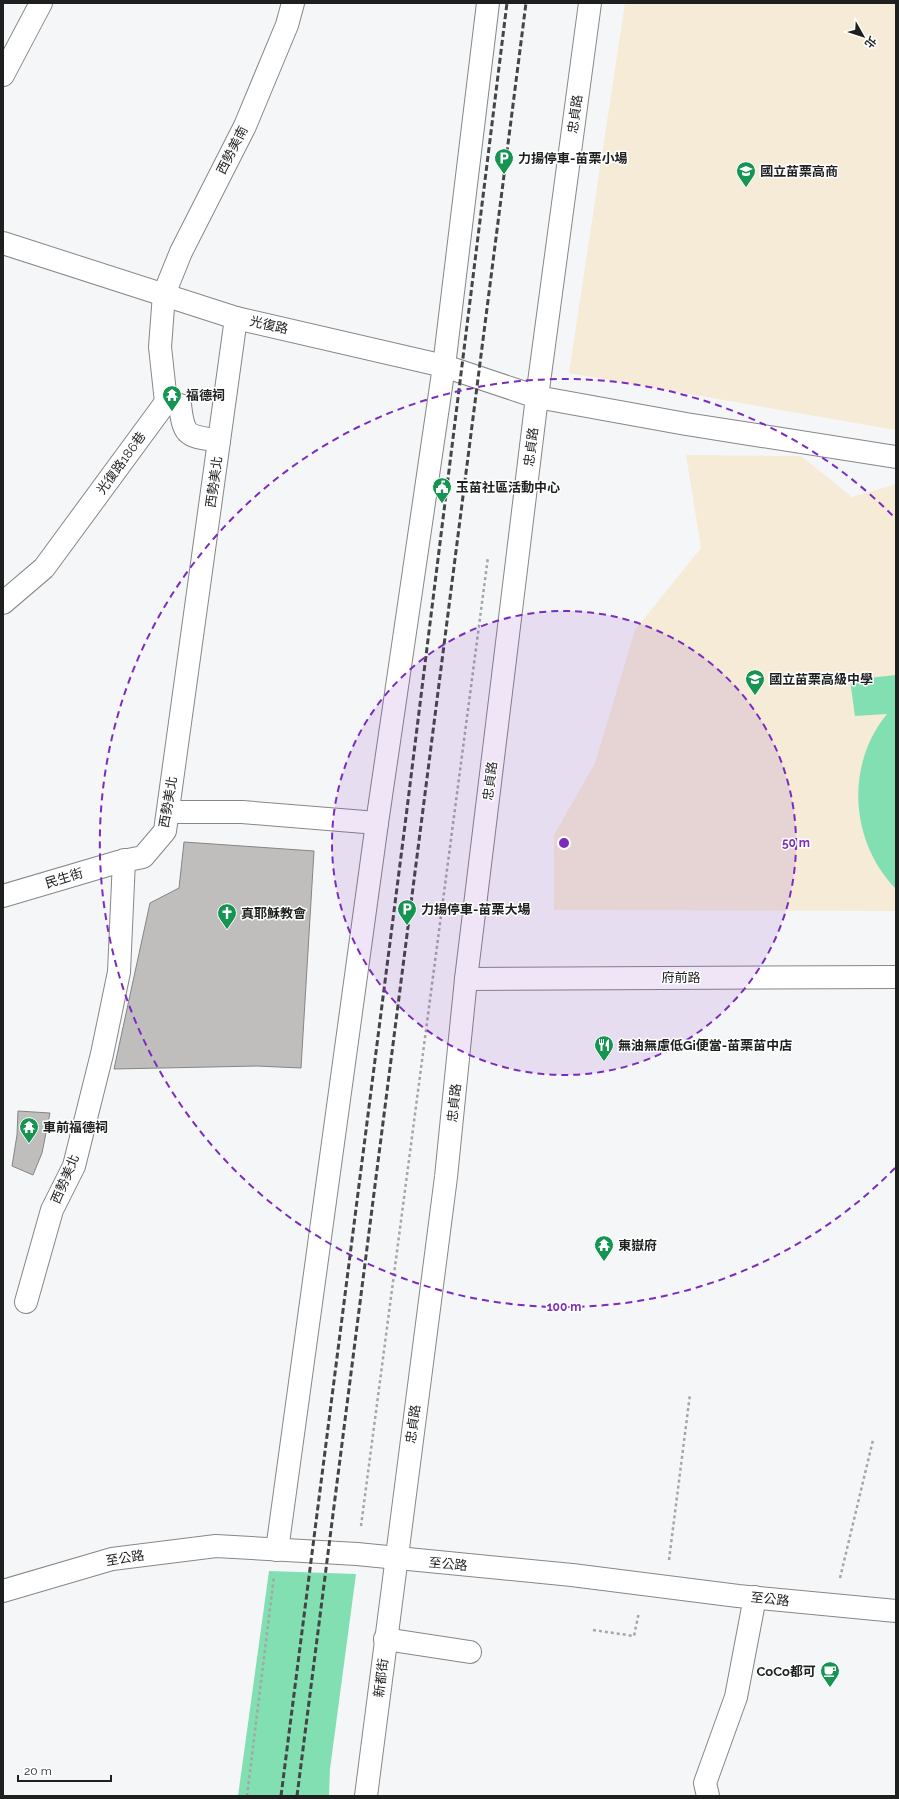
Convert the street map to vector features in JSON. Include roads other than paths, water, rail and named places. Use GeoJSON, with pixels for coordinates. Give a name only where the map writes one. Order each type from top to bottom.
{"type":"FeatureCollection","features":[{"type":"Feature","properties":{"kind":"street"},"geometry":{"type":"LineString","coordinates":[[3,75],[40,3]]}},
{"type":"Feature","properties":{"kind":"street","name":"西勢美南"},"geometry":{"type":"LineString","coordinates":[[164,294],[181,252],[244,126],[287,25],[293,3]]}},
{"type":"Feature","properties":{"kind":"street"},"geometry":{"type":"LineString","coordinates":[[277,1550],[378,823],[444,366],[488,3]]}},
{"type":"Feature","properties":{"kind":"street","name":"忠貞路"},"geometry":{"type":"LineString","coordinates":[[396,1560],[446,1177],[466,978],[537,397],[590,3]]}},
{"type":"Feature","properties":{"kind":"street","name":"光復路"},"geometry":{"type":"LineString","coordinates":[[3,243],[236,318],[444,366],[537,397],[686,424],[896,457]]}},
{"type":"Feature","properties":{"kind":"street"},"geometry":{"type":"LineString","coordinates":[[164,294],[160,346],[166,402],[180,405],[183,426],[192,436],[219,441]]}},
{"type":"Feature","properties":{"kind":"street","name":"西勢美北"},"geometry":{"type":"LineString","coordinates":[[26,1302],[52,1210],[74,1166],[102,1054],[119,972],[124,860],[143,857],[165,831],[236,318]]}},
{"type":"Feature","properties":{"kind":"street","name":"光復路186巷"},"geometry":{"type":"LineString","coordinates":[[3,603],[44,568],[166,402]]}},
{"type":"Feature","properties":{"kind":"street"},"geometry":{"type":"LineString","coordinates":[[168,812],[242,812],[378,823]]}},
{"type":"Feature","properties":{"kind":"street","name":"民生街"},"geometry":{"type":"LineString","coordinates":[[3,896],[124,860]]}},
{"type":"Feature","properties":{"kind":"street","name":"府前路"},"geometry":{"type":"LineString","coordinates":[[466,978],[896,977]]}},
{"type":"Feature","properties":{"kind":"street","name":"至公路"},"geometry":{"type":"LineString","coordinates":[[3,1591],[112,1559],[216,1546],[357,1554],[396,1560],[572,1575],[755,1597],[896,1611]]}},
{"type":"Feature","properties":{"kind":"street","name":"新都街"},"geometry":{"type":"LineString","coordinates":[[366,1796],[396,1560]]}},
{"type":"Feature","properties":{"kind":"street"},"geometry":{"type":"LineString","coordinates":[[708,1796],[705,1783],[736,1696],[755,1597]]}},
{"type":"Feature","properties":{"kind":"street"},"geometry":{"type":"LineString","coordinates":[[385,1639],[470,1652]]}},
{"type":"Feature","properties":{"kind":"railway"},"geometry":{"type":"LineString","coordinates":[[281,1796],[405,825],[507,3]]}},
{"type":"Feature","properties":{"kind":"railway"},"geometry":{"type":"LineString","coordinates":[[297,1796],[526,3]]}},
{"type":"Feature","properties":{"kind":"place","name":"力揚停車-苗栗小場"},"geometry":{"type":"Point","coordinates":[504,175]}},
{"type":"Feature","properties":{"kind":"place","name":"國立苗栗高商"},"geometry":{"type":"Point","coordinates":[746,188]}},
{"type":"Feature","properties":{"kind":"place","name":"福德祠"},"geometry":{"type":"Point","coordinates":[172,412]}},
{"type":"Feature","properties":{"kind":"place","name":"玉苗社區活動中心"},"geometry":{"type":"Point","coordinates":[442,504]}},
{"type":"Feature","properties":{"kind":"place","name":"國立苗栗高級中學"},"geometry":{"type":"Point","coordinates":[755,696]}},
{"type":"Feature","properties":{"kind":"place","name":"力揚停車-苗栗大場"},"geometry":{"type":"Point","coordinates":[407,926]}},
{"type":"Feature","properties":{"kind":"place","name":"真耶穌教會"},"geometry":{"type":"Point","coordinates":[227,930]}},
{"type":"Feature","properties":{"kind":"place","name":"無油無慮低Gi便當-苗栗苗中店"},"geometry":{"type":"Point","coordinates":[604,1062]}},
{"type":"Feature","properties":{"kind":"place","name":"車前福德祠"},"geometry":{"type":"Point","coordinates":[29,1144]}},
{"type":"Feature","properties":{"kind":"place","name":"東嶽府"},"geometry":{"type":"Point","coordinates":[604,1262]}},
{"type":"Feature","properties":{"kind":"place","name":"CoCo都可"},"geometry":{"type":"Point","coordinates":[830,1688]}}]}
